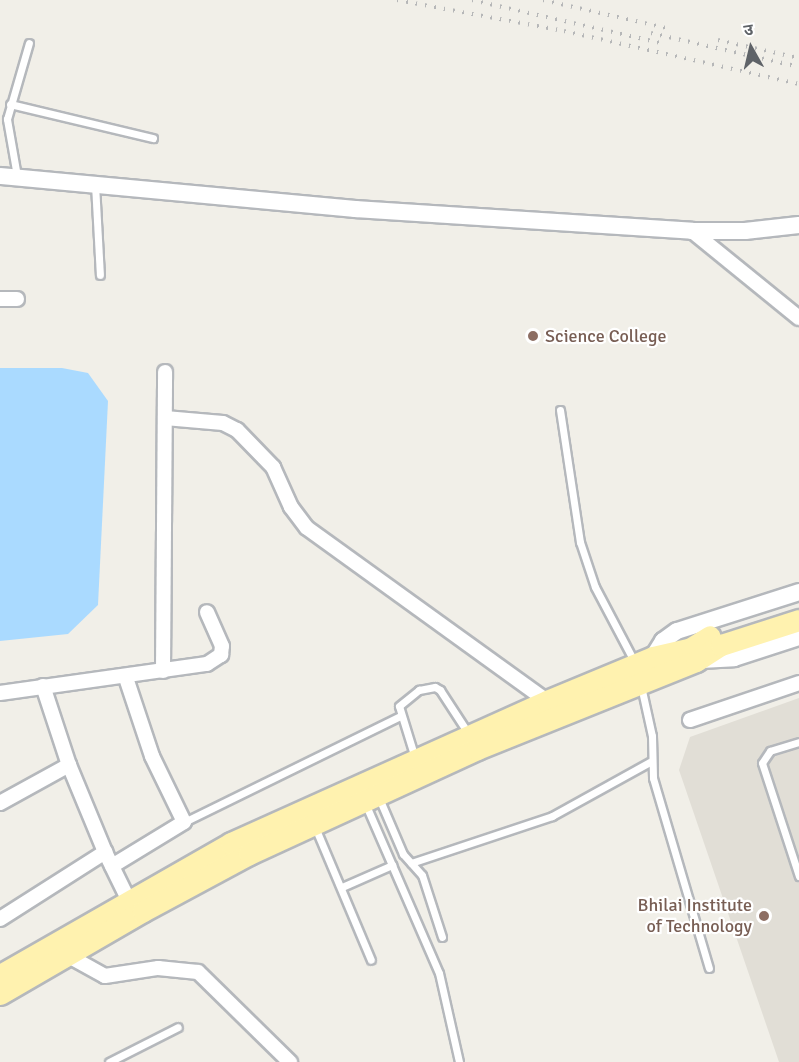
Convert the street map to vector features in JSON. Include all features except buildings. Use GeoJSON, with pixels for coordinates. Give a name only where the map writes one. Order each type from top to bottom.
{"type":"FeatureCollection","features":[{"type":"Feature","properties":{"kind":"main road"},"geometry":{"type":"LineString","coordinates":[[0,994],[230,864],[643,668],[799,607]]}},
{"type":"Feature","properties":{"kind":"main road"},"geometry":{"type":"LineString","coordinates":[[0,975],[128,899],[231,843],[547,701],[643,668],[696,661],[719,639],[799,620]]}},
{"type":"Feature","properties":{"kind":"street"},"geometry":{"type":"LineString","coordinates":[[0,176],[355,209],[692,231],[745,231],[799,225]]}},
{"type":"Feature","properties":{"kind":"street"},"geometry":{"type":"LineString","coordinates":[[692,231],[799,318]]}},
{"type":"Feature","properties":{"kind":"street"},"geometry":{"type":"LineString","coordinates":[[0,299],[17,299]]}},
{"type":"Feature","properties":{"kind":"street"},"geometry":{"type":"LineString","coordinates":[[163,671],[165,372]]}},
{"type":"Feature","properties":{"kind":"street"},"geometry":{"type":"LineString","coordinates":[[165,418],[222,423],[237,430],[273,467],[291,507],[307,528],[547,701]]}},
{"type":"Feature","properties":{"kind":"street"},"geometry":{"type":"LineString","coordinates":[[643,668],[663,641],[677,631],[799,592]]}},
{"type":"Feature","properties":{"kind":"street"},"geometry":{"type":"LineString","coordinates":[[0,693],[43,686],[126,678],[207,664],[220,655],[220,635],[207,612]]}},
{"type":"Feature","properties":{"kind":"street"},"geometry":{"type":"LineString","coordinates":[[696,661],[734,659],[799,638]]}},
{"type":"Feature","properties":{"kind":"street"},"geometry":{"type":"LineString","coordinates":[[112,866],[184,822],[152,756],[126,678]]}},
{"type":"Feature","properties":{"kind":"street"},"geometry":{"type":"LineString","coordinates":[[690,720],[799,683]]}},
{"type":"Feature","properties":{"kind":"street"},"geometry":{"type":"LineString","coordinates":[[43,686],[69,765],[105,852],[128,899]]}},
{"type":"Feature","properties":{"kind":"street"},"geometry":{"type":"LineString","coordinates":[[0,803],[69,765]]}},
{"type":"Feature","properties":{"kind":"street"},"geometry":{"type":"LineString","coordinates":[[0,919],[105,852]]}},
{"type":"Feature","properties":{"kind":"street"},"geometry":{"type":"LineString","coordinates":[[67,955],[105,976],[158,968],[198,972],[290,1062]]}},
{"type":"Feature","properties":{"kind":"lane"},"geometry":{"type":"LineString","coordinates":[[17,178],[7,119],[30,43]]}},
{"type":"Feature","properties":{"kind":"lane"},"geometry":{"type":"LineString","coordinates":[[10,104],[153,138]]}},
{"type":"Feature","properties":{"kind":"lane"},"geometry":{"type":"LineString","coordinates":[[95,184],[100,274]]}},
{"type":"Feature","properties":{"kind":"lane"},"geometry":{"type":"LineString","coordinates":[[560,410],[580,542],[595,587],[643,668],[652,736],[650,762],[709,968]]}},
{"type":"Feature","properties":{"kind":"lane"},"geometry":{"type":"LineString","coordinates":[[415,760],[400,716],[403,700],[435,687],[470,736]]}},
{"type":"Feature","properties":{"kind":"lane"},"geometry":{"type":"LineString","coordinates":[[184,822],[400,716]]}},
{"type":"Feature","properties":{"kind":"lane"},"geometry":{"type":"LineString","coordinates":[[799,742],[770,751],[762,763],[799,876]]}},
{"type":"Feature","properties":{"kind":"lane"},"geometry":{"type":"LineString","coordinates":[[411,862],[552,816],[650,762]]}},
{"type":"Feature","properties":{"kind":"lane"},"geometry":{"type":"LineString","coordinates":[[371,798],[403,854],[422,875],[442,937]]}},
{"type":"Feature","properties":{"kind":"lane"},"geometry":{"type":"LineString","coordinates":[[371,798],[392,865],[445,990],[459,1062]]}},
{"type":"Feature","properties":{"kind":"lane"},"geometry":{"type":"LineString","coordinates":[[314,825],[371,960]]}},
{"type":"Feature","properties":{"kind":"lane"},"geometry":{"type":"LineString","coordinates":[[342,887],[392,865]]}},
{"type":"Feature","properties":{"kind":"lane"},"geometry":{"type":"LineString","coordinates":[[109,1062],[178,1027]]}},
{"type":"Feature","properties":{"kind":"shaded area","name":"Bhilai Institute of Technology"},"geometry":{"type":"Polygon","coordinates":[[[799,698],[799,1062],[779,1062],[679,770],[690,737],[799,698]]]}},
{"type":"Feature","properties":{"kind":"water"},"geometry":{"type":"Polygon","coordinates":[[[0,368],[62,368],[88,373],[108,401],[98,605],[68,634],[0,641],[0,368]]]}},
{"type":"Feature","properties":{"kind":"railway"},"geometry":{"type":"LineString","coordinates":[[397,0],[564,31],[799,84]]}},
{"type":"Feature","properties":{"kind":"railway"},"geometry":{"type":"LineString","coordinates":[[472,0],[662,43]]}},
{"type":"Feature","properties":{"kind":"railway"},"geometry":{"type":"LineString","coordinates":[[543,0],[666,28]]}},
{"type":"Feature","properties":{"kind":"railway"},"geometry":{"type":"LineString","coordinates":[[651,33],[799,67]]}},
{"type":"Feature","properties":{"kind":"railway"},"geometry":{"type":"LineString","coordinates":[[718,40],[799,58]]}},
{"type":"Feature","properties":{"kind":"place","name":"Science College"},"geometry":{"type":"Point","coordinates":[533,336]}},
{"type":"Feature","properties":{"kind":"place","name":"Bhilai Institute of Technology"},"geometry":{"type":"Point","coordinates":[764,916]}}]}
